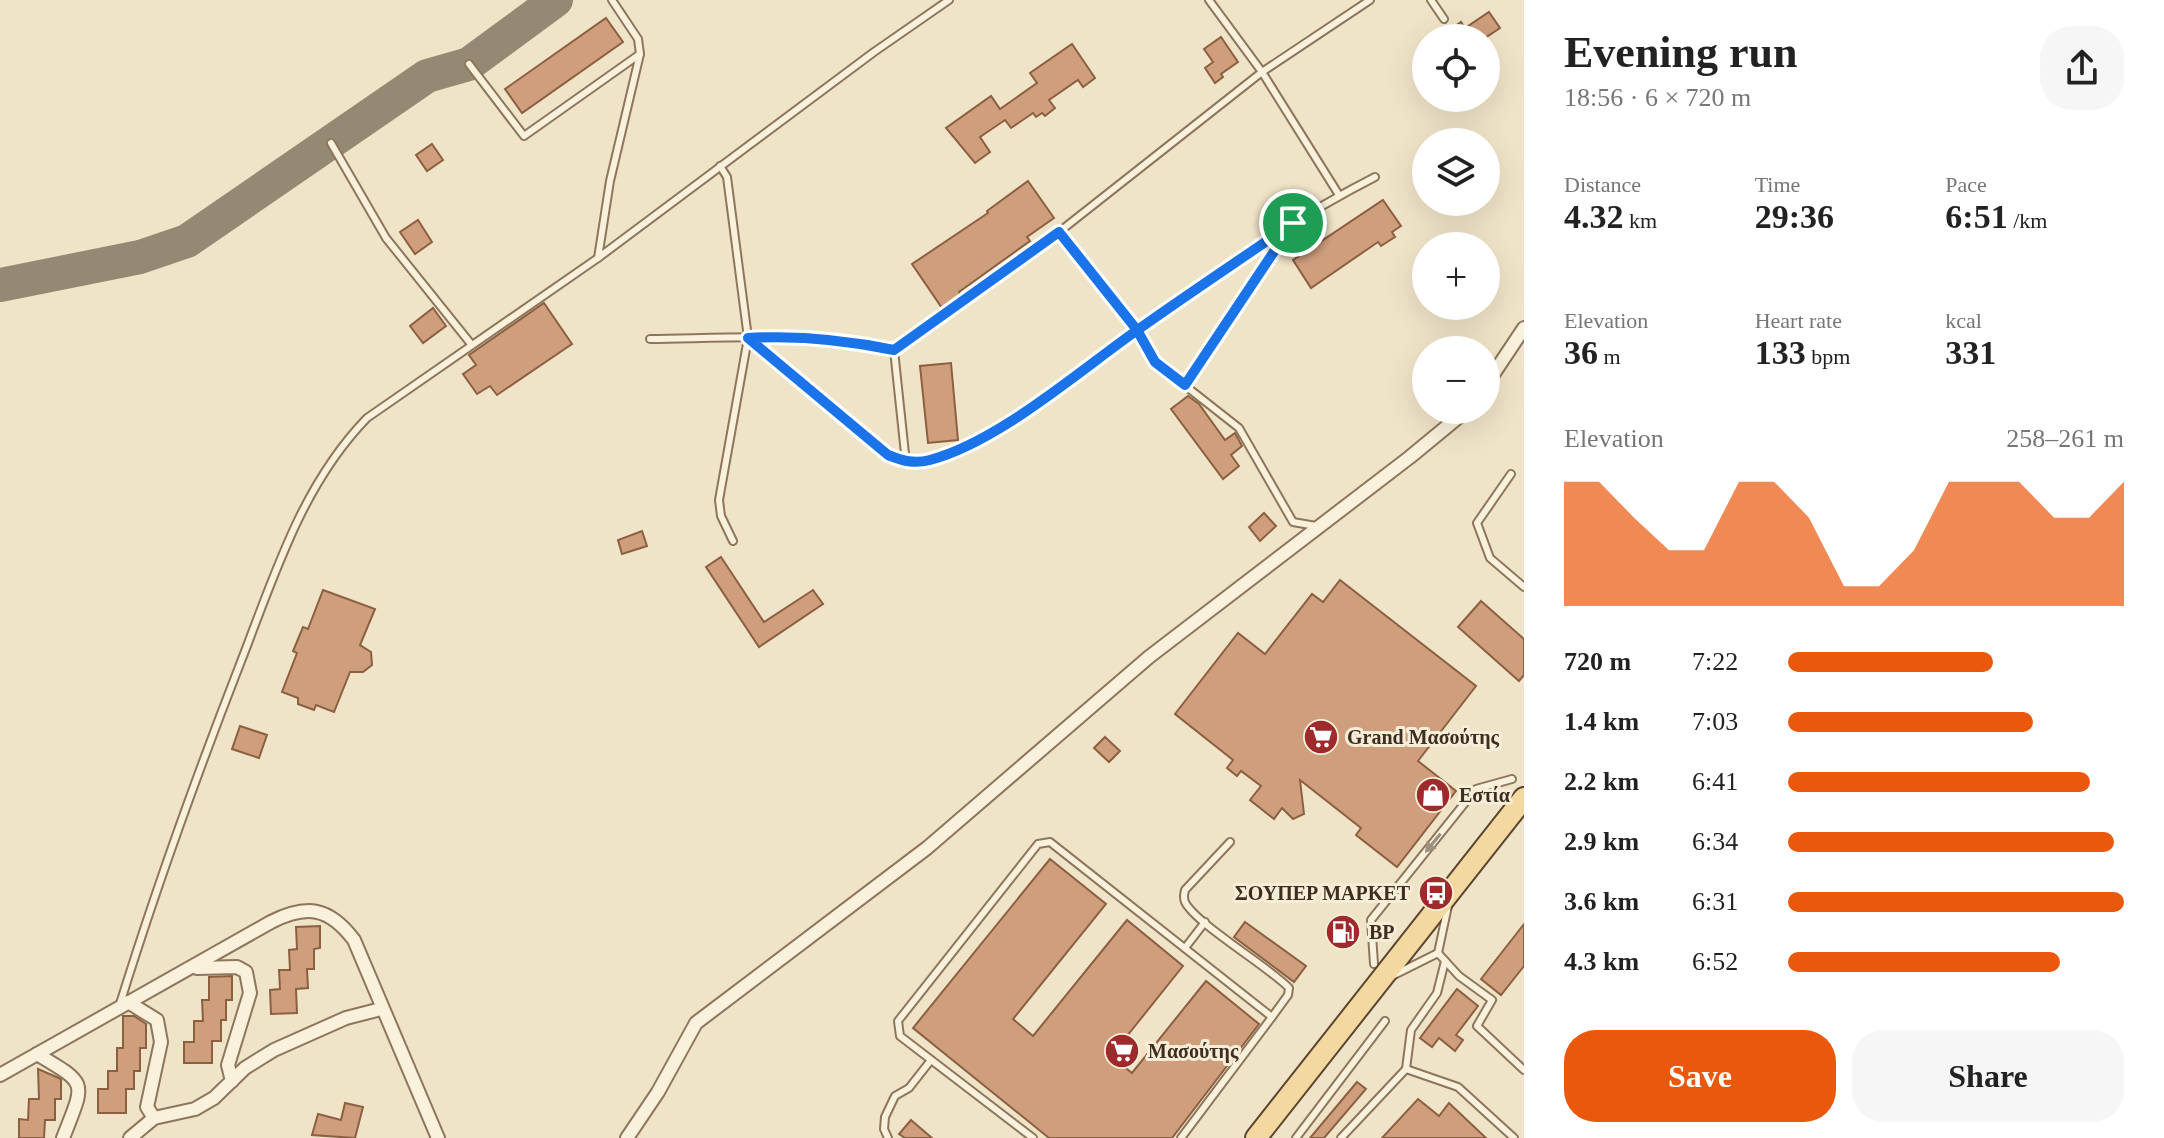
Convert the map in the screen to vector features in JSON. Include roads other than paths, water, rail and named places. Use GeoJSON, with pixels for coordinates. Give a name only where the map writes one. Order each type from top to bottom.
{"type":"FeatureCollection","features":[{"type":"Feature","properties":{"kind":"main road"},"geometry":{"type":"LineString","coordinates":[[1256,1138],[1524,798]]}},
{"type":"Feature","properties":{"kind":"street"},"geometry":{"type":"LineString","coordinates":[[1500,364],[1524,328]]}},
{"type":"Feature","properties":{"kind":"street"},"geometry":{"type":"LineString","coordinates":[[627,1138],[658,1092],[696,1023],[927,848],[1149,657],[1450,424]]}},
{"type":"Feature","properties":{"kind":"street"},"geometry":{"type":"LineString","coordinates":[[0,1075],[282,916],[293,911],[309,910],[343,924],[354,940],[438,1138]]}},
{"type":"Feature","properties":{"kind":"street"},"geometry":{"type":"LineString","coordinates":[[186,970],[237,967],[246,972],[250,993],[228,1065],[232,1081]]}},
{"type":"Feature","properties":{"kind":"street"},"geometry":{"type":"LineString","coordinates":[[123,1004],[157,1020],[161,1034],[147,1107],[154,1118]]}},
{"type":"Feature","properties":{"kind":"street"},"geometry":{"type":"LineString","coordinates":[[130,1138],[154,1118],[195,1109],[214,1098],[274,1050],[346,1018],[381,1009]]}},
{"type":"Feature","properties":{"kind":"street"},"geometry":{"type":"LineString","coordinates":[[37,1054],[68,1071],[78,1084],[78,1097],[63,1138]]}},
{"type":"Feature","properties":{"kind":"lane"},"geometry":{"type":"LineString","coordinates":[[598,258],[608,193],[640,54],[638,39],[612,0]]}},
{"type":"Feature","properties":{"kind":"lane"},"geometry":{"type":"LineString","coordinates":[[123,1004],[192,789],[300,515],[327,464],[367,418],[598,258],[949,0]]}},
{"type":"Feature","properties":{"kind":"lane"},"geometry":{"type":"LineString","coordinates":[[1209,0],[1262,72],[1339,195]]}},
{"type":"Feature","properties":{"kind":"lane"},"geometry":{"type":"LineString","coordinates":[[650,339],[788,336],[857,342],[894,350],[1059,232],[1262,72],[1370,0]]}},
{"type":"Feature","properties":{"kind":"lane"},"geometry":{"type":"LineString","coordinates":[[1431,0],[1444,19]]}},
{"type":"Feature","properties":{"kind":"lane"},"geometry":{"type":"LineString","coordinates":[[469,64],[524,136],[640,54]]}},
{"type":"Feature","properties":{"kind":"lane"},"geometry":{"type":"LineString","coordinates":[[331,143],[386,238],[471,344]]}},
{"type":"Feature","properties":{"kind":"lane"},"geometry":{"type":"LineString","coordinates":[[720,166],[727,177],[748,338],[719,500],[721,516],[733,541]]}},
{"type":"Feature","properties":{"kind":"lane"},"geometry":{"type":"LineString","coordinates":[[748,338],[888,455],[906,463],[931,460],[1030,409],[1137,330],[1293,223],[1375,177]]}},
{"type":"Feature","properties":{"kind":"lane"},"geometry":{"type":"LineString","coordinates":[[1185,385],[1293,223]]}},
{"type":"Feature","properties":{"kind":"lane"},"geometry":{"type":"LineString","coordinates":[[1059,232],[1137,330],[1155,362],[1239,428],[1293,522],[1317,527]]}},
{"type":"Feature","properties":{"kind":"lane"},"geometry":{"type":"LineString","coordinates":[[894,350],[906,463]]}},
{"type":"Feature","properties":{"kind":"lane"},"geometry":{"type":"LineString","coordinates":[[1511,474],[1477,523],[1490,558],[1524,587]]}},
{"type":"Feature","properties":{"kind":"lane"},"geometry":{"type":"LineString","coordinates":[[1374,964],[1371,920],[1476,789],[1512,779]]}},
{"type":"Feature","properties":{"kind":"lane"},"geometry":{"type":"LineString","coordinates":[[1033,1138],[900,1036],[898,1021],[1038,844],[1050,842],[1272,1017]]}},
{"type":"Feature","properties":{"kind":"lane"},"geometry":{"type":"LineString","coordinates":[[1181,1138],[1288,995],[1289,988],[1185,904],[1185,890],[1230,842]]}},
{"type":"Feature","properties":{"kind":"lane"},"geometry":{"type":"LineString","coordinates":[[1438,953],[1451,889]]}},
{"type":"Feature","properties":{"kind":"lane"},"geometry":{"type":"LineString","coordinates":[[1185,948],[1205,922]]}},
{"type":"Feature","properties":{"kind":"lane"},"geometry":{"type":"LineString","coordinates":[[1438,953],[1459,976],[1492,1000],[1477,1026],[1524,1070]]}},
{"type":"Feature","properties":{"kind":"lane"},"geometry":{"type":"LineString","coordinates":[[1375,985],[1438,953]]}},
{"type":"Feature","properties":{"kind":"lane"},"geometry":{"type":"LineString","coordinates":[[1341,1138],[1406,1069],[1411,1030],[1437,993],[1445,961]]}},
{"type":"Feature","properties":{"kind":"lane"},"geometry":{"type":"LineString","coordinates":[[1296,1138],[1385,1021]]}},
{"type":"Feature","properties":{"kind":"lane"},"geometry":{"type":"LineString","coordinates":[[888,1138],[884,1129],[885,1117],[895,1096],[909,1088],[931,1060]]}},
{"type":"Feature","properties":{"kind":"lane"},"geometry":{"type":"LineString","coordinates":[[1406,1069],[1458,1087],[1514,1138]]}},
{"type":"Feature","properties":{"kind":"place","name":"Grand Μασούτης"},"geometry":{"type":"Point","coordinates":[1321,737]}},
{"type":"Feature","properties":{"kind":"place","name":"Εστία"},"geometry":{"type":"Point","coordinates":[1433,795]}},
{"type":"Feature","properties":{"kind":"place","name":"ΣΟΥΠΕΡ ΜΑΡΚΕΤ"},"geometry":{"type":"Point","coordinates":[1436,893]}},
{"type":"Feature","properties":{"kind":"place","name":"BP"},"geometry":{"type":"Point","coordinates":[1343,932]}},
{"type":"Feature","properties":{"kind":"place","name":"Μασούτης"},"geometry":{"type":"Point","coordinates":[1122,1051]}}]}
